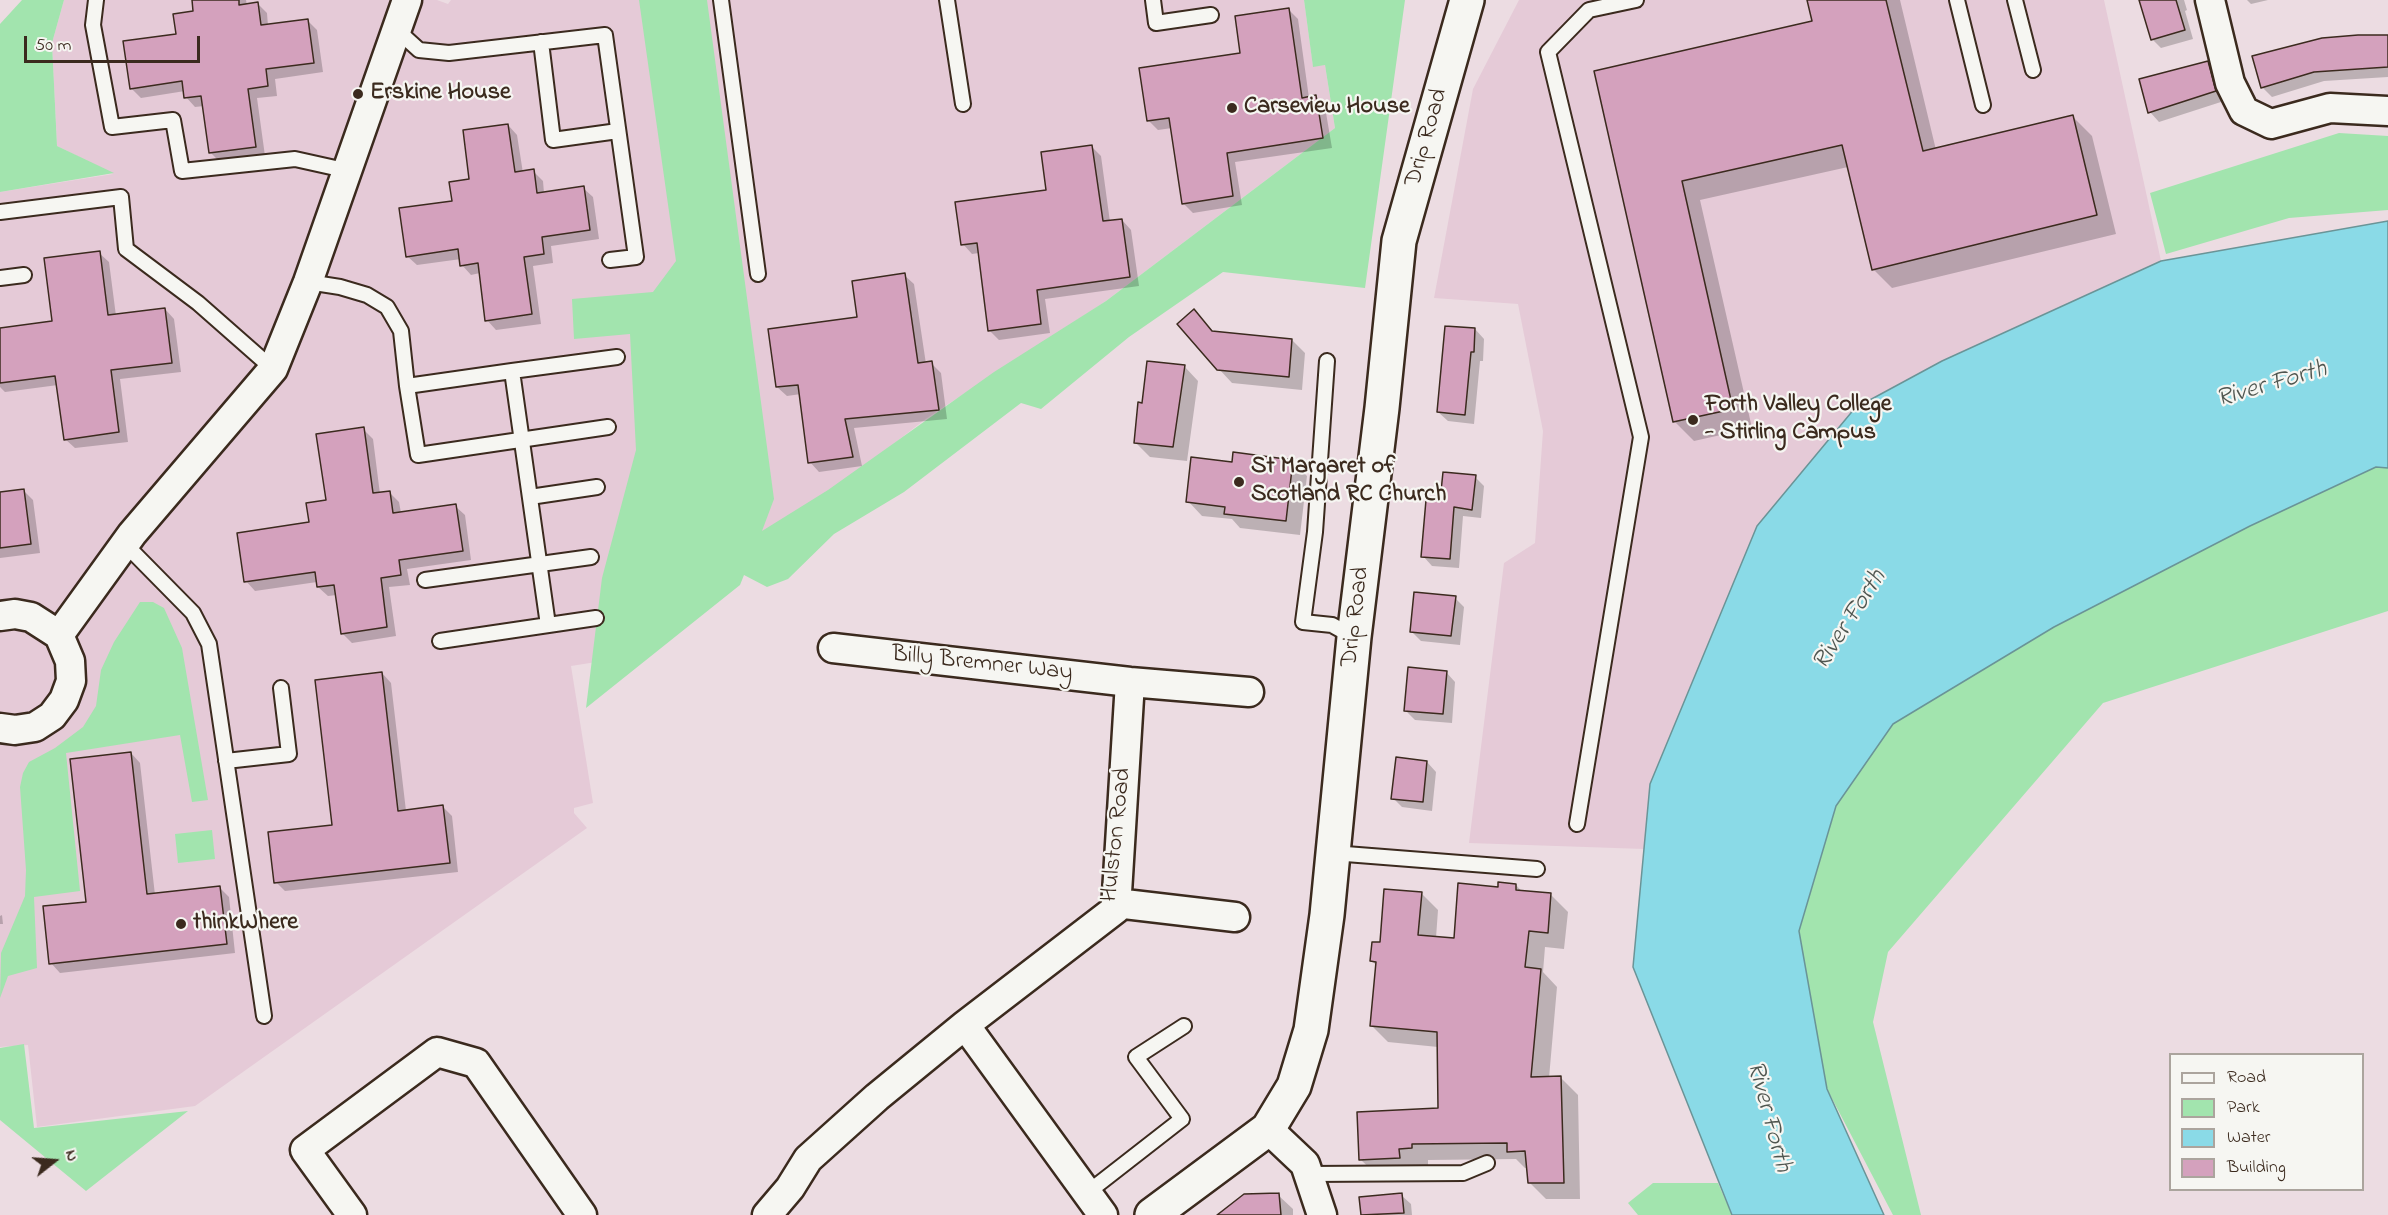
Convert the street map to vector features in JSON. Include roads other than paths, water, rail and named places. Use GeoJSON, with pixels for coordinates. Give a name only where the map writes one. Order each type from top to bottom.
{"type":"FeatureCollection","features":[{"type":"Feature","properties":{"kind":"street"},"geometry":{"type":"LineString","coordinates":[[59,635],[126,545],[196,458],[273,369],[349,171],[408,0]]}},
{"type":"Feature","properties":{"kind":"street","name":"Drip Road"},"geometry":{"type":"LineString","coordinates":[[1268,1129],[1294,1086],[1311,1030],[1327,915],[1354,637],[1382,408],[1399,241],[1467,0]]}},
{"type":"Feature","properties":{"kind":"street"},"geometry":{"type":"LineString","coordinates":[[2210,0],[2230,82],[2244,111],[2271,124],[2330,108],[2388,111]]}},
{"type":"Feature","properties":{"kind":"street"},"geometry":{"type":"LineString","coordinates":[[0,616],[15,614],[31,617],[49,626],[59,635],[70,661],[71,681],[64,700],[52,716],[34,727],[15,730],[0,728]]}},
{"type":"Feature","properties":{"kind":"street","name":"Billy Bremner Way"},"geometry":{"type":"LineString","coordinates":[[834,648],[1130,682],[1249,692]]}},
{"type":"Feature","properties":{"kind":"street","name":"Hulston Road"},"geometry":{"type":"LineString","coordinates":[[965,1025],[1116,909],[1130,682]]}},
{"type":"Feature","properties":{"kind":"street"},"geometry":{"type":"LineString","coordinates":[[1116,903],[1235,917]]}},
{"type":"Feature","properties":{"kind":"street"},"geometry":{"type":"LineString","coordinates":[[767,1215],[790,1188],[808,1159],[877,1097],[965,1025],[1095,1204]]}},
{"type":"Feature","properties":{"kind":"street"},"geometry":{"type":"LineString","coordinates":[[352,1215],[305,1150],[437,1052],[476,1063],[582,1215]]}},
{"type":"Feature","properties":{"kind":"street"},"geometry":{"type":"LineString","coordinates":[[1152,1215],[1268,1129],[1305,1164],[1322,1215]]}},
{"type":"Feature","properties":{"kind":"lane"},"geometry":{"type":"LineString","coordinates":[[96,0],[93,25],[112,127],[172,120],[182,171],[296,159],[349,171]]}},
{"type":"Feature","properties":{"kind":"lane"},"geometry":{"type":"LineString","coordinates":[[721,0],[758,274]]}},
{"type":"Feature","properties":{"kind":"lane"},"geometry":{"type":"LineString","coordinates":[[947,0],[963,104]]}},
{"type":"Feature","properties":{"kind":"lane"},"geometry":{"type":"LineString","coordinates":[[1153,0],[1156,23],[1211,15]]}},
{"type":"Feature","properties":{"kind":"lane"},"geometry":{"type":"LineString","coordinates":[[1576,824],[1641,437],[1548,52],[1589,10],[1636,0]]}},
{"type":"Feature","properties":{"kind":"lane"},"geometry":{"type":"LineString","coordinates":[[1957,0],[1983,105]]}},
{"type":"Feature","properties":{"kind":"lane"},"geometry":{"type":"LineString","coordinates":[[2015,0],[2033,70]]}},
{"type":"Feature","properties":{"kind":"lane"},"geometry":{"type":"LineString","coordinates":[[397,30],[419,50],[449,53],[605,35],[636,257],[610,260]]}},
{"type":"Feature","properties":{"kind":"lane"},"geometry":{"type":"LineString","coordinates":[[541,42],[553,140],[618,131]]}},
{"type":"Feature","properties":{"kind":"lane"},"geometry":{"type":"LineString","coordinates":[[0,212],[121,197],[126,249],[198,303],[273,369]]}},
{"type":"Feature","properties":{"kind":"lane"},"geometry":{"type":"LineString","coordinates":[[0,278],[24,275]]}},
{"type":"Feature","properties":{"kind":"lane"},"geometry":{"type":"LineString","coordinates":[[308,282],[340,287],[367,295],[387,307],[401,331],[418,455],[608,427]]}},
{"type":"Feature","properties":{"kind":"lane"},"geometry":{"type":"LineString","coordinates":[[407,386],[617,357]]}},
{"type":"Feature","properties":{"kind":"lane"},"geometry":{"type":"LineString","coordinates":[[1327,361],[1315,532],[1303,621],[1332,625],[1354,637]]}},
{"type":"Feature","properties":{"kind":"lane"},"geometry":{"type":"LineString","coordinates":[[512,371],[548,625]]}},
{"type":"Feature","properties":{"kind":"lane"},"geometry":{"type":"LineString","coordinates":[[530,497],[597,487]]}},
{"type":"Feature","properties":{"kind":"lane"},"geometry":{"type":"LineString","coordinates":[[126,545],[192,613],[209,644],[264,1016]]}},
{"type":"Feature","properties":{"kind":"lane"},"geometry":{"type":"LineString","coordinates":[[425,580],[591,557]]}},
{"type":"Feature","properties":{"kind":"lane"},"geometry":{"type":"LineString","coordinates":[[440,641],[596,618]]}},
{"type":"Feature","properties":{"kind":"lane"},"geometry":{"type":"LineString","coordinates":[[226,761],[289,754],[281,688]]}},
{"type":"Feature","properties":{"kind":"lane"},"geometry":{"type":"LineString","coordinates":[[1333,853],[1537,869]]}},
{"type":"Feature","properties":{"kind":"lane"},"geometry":{"type":"LineString","coordinates":[[1095,1204],[1182,1119],[1136,1057],[1184,1026]]}},
{"type":"Feature","properties":{"kind":"lane"},"geometry":{"type":"LineString","coordinates":[[1310,1174],[1463,1173],[1487,1163]]}},
{"type":"Feature","properties":{"kind":"water","name":"River Forth"},"geometry":{"type":"Polygon","coordinates":[[[2388,221],[2388,468],[2376,467],[2250,526],[2054,627],[1893,724],[1836,806],[1799,931],[1827,1089],[1884,1215],[1732,1215],[1633,967],[1650,784],[1757,526],[1855,408],[1942,361],[2161,261],[2388,221]]]}},
{"type":"Feature","properties":{"kind":"place","name":"Erskine House"},"geometry":{"type":"Point","coordinates":[358,94]}},
{"type":"Feature","properties":{"kind":"place","name":"Carseview House"},"geometry":{"type":"Point","coordinates":[1232,108]}},
{"type":"Feature","properties":{"kind":"place","name":"Forth Valley College - Stirling Campus"},"geometry":{"type":"Point","coordinates":[1693,420]}},
{"type":"Feature","properties":{"kind":"place","name":"St Margaret of Scotland RC Church"},"geometry":{"type":"Point","coordinates":[1239,482]}},
{"type":"Feature","properties":{"kind":"place","name":"thinkWhere"},"geometry":{"type":"Point","coordinates":[181,924]}}]}
